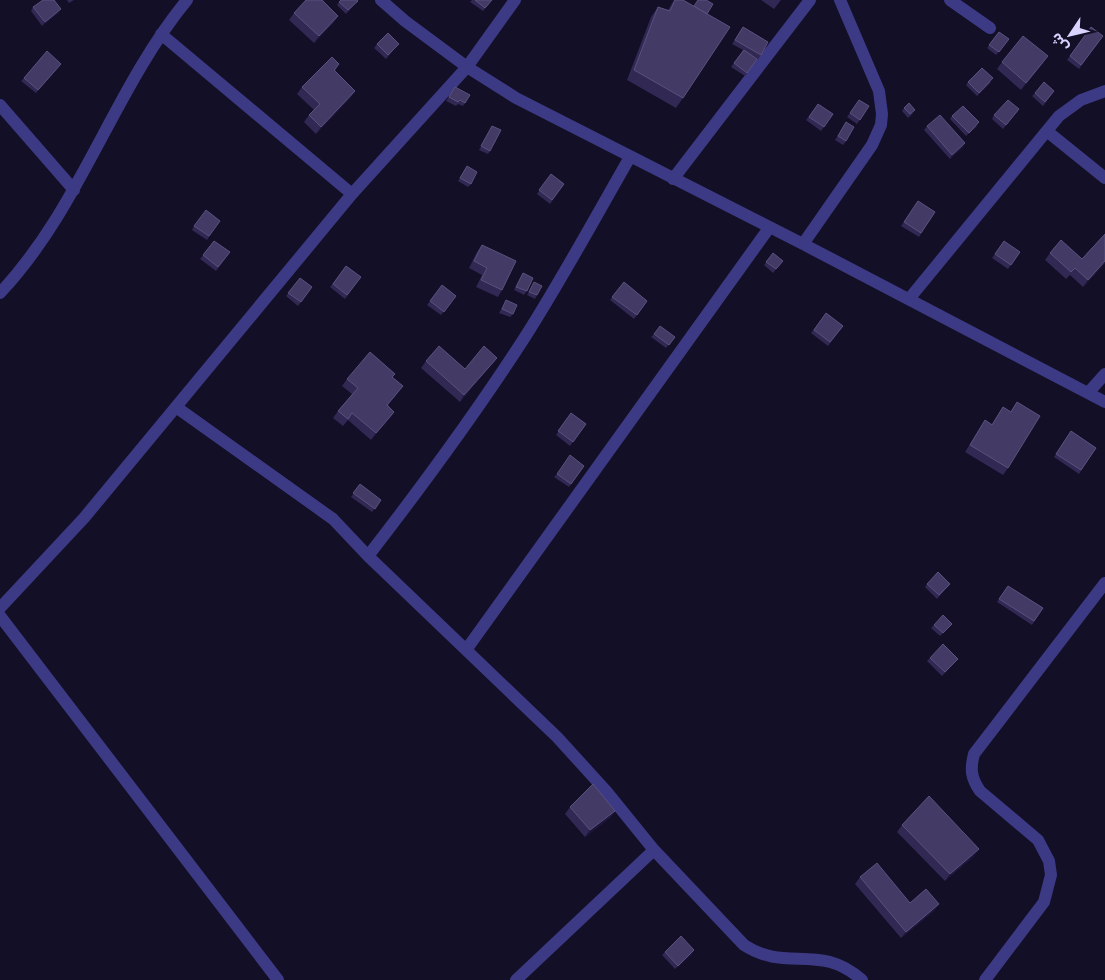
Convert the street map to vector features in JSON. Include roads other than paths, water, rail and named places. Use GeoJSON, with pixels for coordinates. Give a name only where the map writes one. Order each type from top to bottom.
{"type":"FeatureCollection","features":[{"type":"Feature","properties":{"kind":"street"},"geometry":{"type":"LineString","coordinates":[[0,293],[42,239],[74,190],[123,96],[162,34],[187,0]]}},
{"type":"Feature","properties":{"kind":"street"},"geometry":{"type":"LineString","coordinates":[[381,0],[405,21],[467,68],[516,98],[909,299],[1105,402]]}},
{"type":"Feature","properties":{"kind":"street"},"geometry":{"type":"LineString","coordinates":[[0,608],[84,518],[352,194],[467,68],[515,0]]}},
{"type":"Feature","properties":{"kind":"street"},"geometry":{"type":"LineString","coordinates":[[673,178],[810,0]]}},
{"type":"Feature","properties":{"kind":"street"},"geometry":{"type":"LineString","coordinates":[[802,244],[872,145],[881,125],[882,114],[878,91],[840,0]]}},
{"type":"Feature","properties":{"kind":"street"},"geometry":{"type":"LineString","coordinates":[[950,0],[990,28]]}},
{"type":"Feature","properties":{"kind":"street"},"geometry":{"type":"LineString","coordinates":[[162,34],[352,194]]}},
{"type":"Feature","properties":{"kind":"street"},"geometry":{"type":"LineString","coordinates":[[909,299],[1048,132],[1059,116],[1070,106],[1105,91]]}},
{"type":"Feature","properties":{"kind":"street"},"geometry":{"type":"LineString","coordinates":[[0,105],[74,190]]}},
{"type":"Feature","properties":{"kind":"street"},"geometry":{"type":"LineString","coordinates":[[1048,132],[1105,178]]}},
{"type":"Feature","properties":{"kind":"street"},"geometry":{"type":"LineString","coordinates":[[368,556],[444,456],[489,392],[560,281],[630,157]]}},
{"type":"Feature","properties":{"kind":"street"},"geometry":{"type":"LineString","coordinates":[[466,650],[769,228]]}},
{"type":"Feature","properties":{"kind":"street"},"geometry":{"type":"LineString","coordinates":[[1088,393],[1105,374]]}},
{"type":"Feature","properties":{"kind":"street"},"geometry":{"type":"LineString","coordinates":[[176,407],[333,519],[368,556],[557,737],[607,792],[654,850],[734,936],[756,953],[779,959],[803,957],[828,960],[852,972],[862,980]]}},
{"type":"Feature","properties":{"kind":"street"},"geometry":{"type":"LineString","coordinates":[[985,980],[1044,902],[1051,875],[1048,861],[1038,840],[980,791],[974,782],[972,763],[979,746],[1105,583]]}},
{"type":"Feature","properties":{"kind":"street"},"geometry":{"type":"LineString","coordinates":[[0,616],[278,980]]}},
{"type":"Feature","properties":{"kind":"street"},"geometry":{"type":"LineString","coordinates":[[516,980],[654,850]]}}]}
